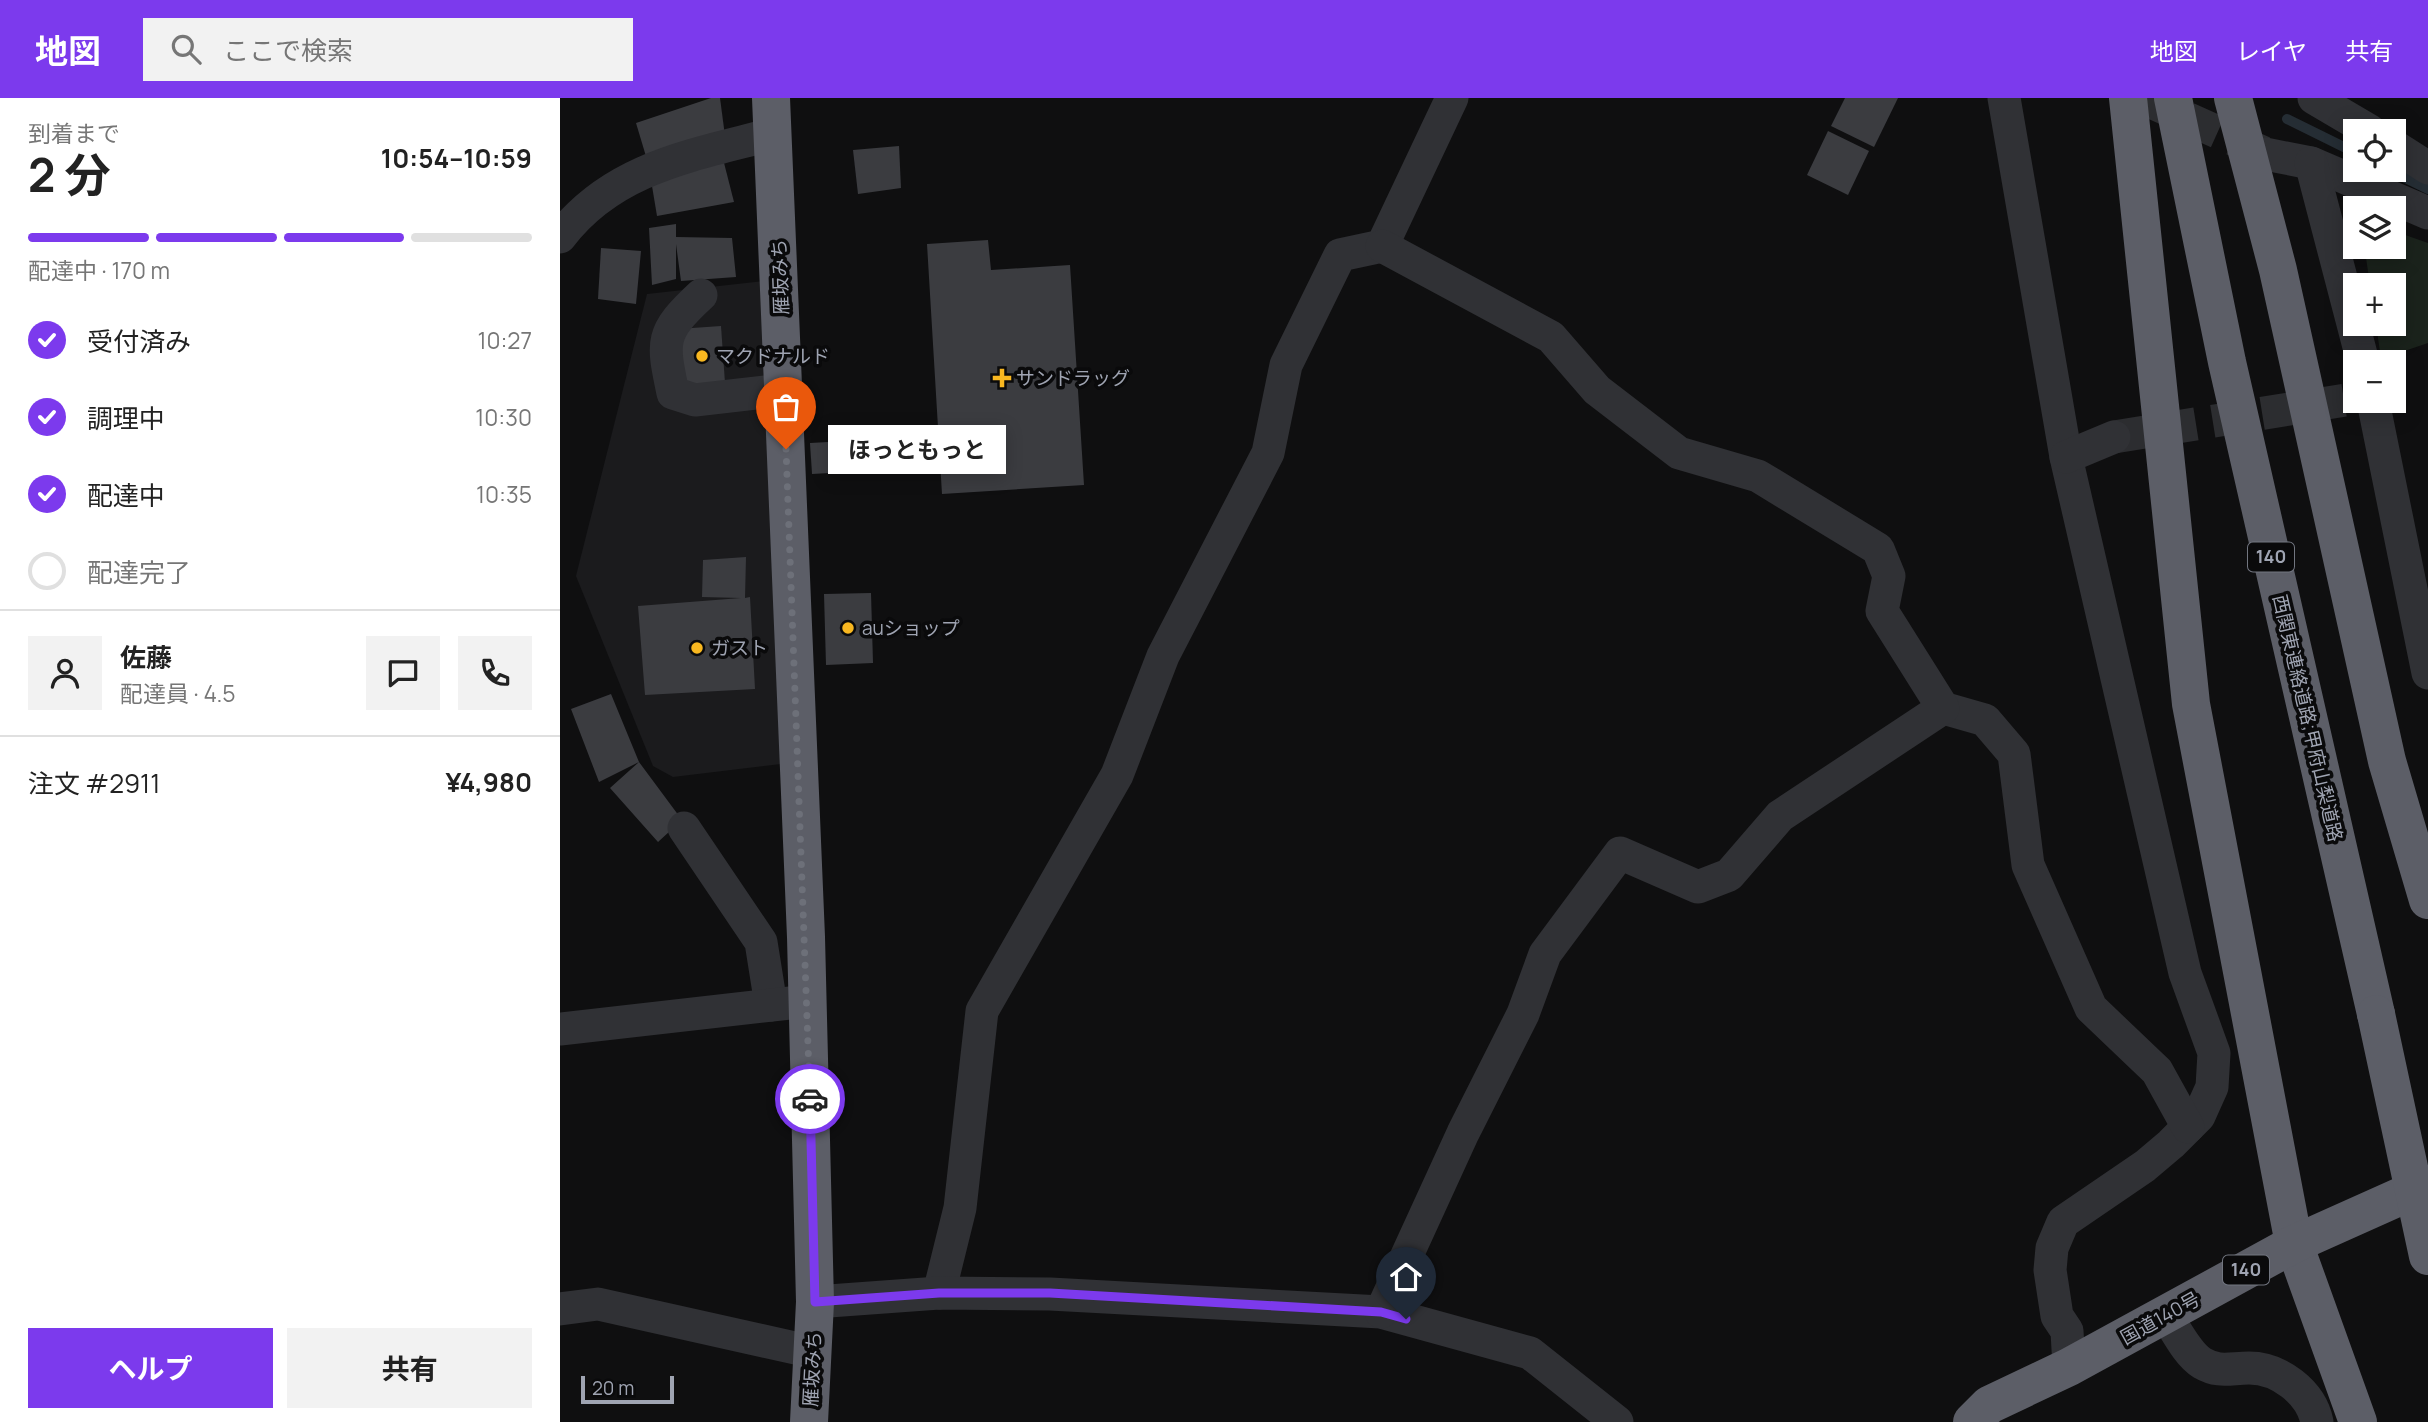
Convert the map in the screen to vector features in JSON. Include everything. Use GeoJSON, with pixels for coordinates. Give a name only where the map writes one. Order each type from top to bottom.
{"type":"FeatureCollection","features":[{"type":"Feature","properties":{"kind":"highway"},"geometry":{"type":"LineString","coordinates":[[2128,98],[2190,704],[2294,1244],[2358,1422]]}},
{"type":"Feature","properties":{"kind":"highway","name":"西関東連絡道路;甲府山梨道路"},"geometry":{"type":"LineString","coordinates":[[2173,98],[2227,362],[2376,1014],[2428,1256]]}},
{"type":"Feature","properties":{"kind":"highway"},"geometry":{"type":"LineString","coordinates":[[2232,98],[2278,270],[2386,761],[2428,900]]}},
{"type":"Feature","properties":{"kind":"highway","name":"雁坂みち"},"geometry":{"type":"LineString","coordinates":[[772,116],[782,291],[790,1003],[815,1302],[809,1422]]}},
{"type":"Feature","properties":{"kind":"highway","name":"国道140号"},"geometry":{"type":"LineString","coordinates":[[1972,1422],[1989,1405],[2070,1367],[2294,1244],[2428,1184]]}},
{"type":"Feature","properties":{"kind":"street"},"geometry":{"type":"LineString","coordinates":[[1382,246],[1452,98]]}},
{"type":"Feature","properties":{"kind":"street"},"geometry":{"type":"LineString","coordinates":[[2004,98],[2066,457],[2185,974],[2214,1053],[2212,1087],[2199,1116],[2145,1166],[2063,1222],[2052,1248],[2050,1270],[2057,1316],[2067,1331],[2070,1367]]}},
{"type":"Feature","properties":{"kind":"street"},"geometry":{"type":"LineString","coordinates":[[2314,98],[2350,116]]}},
{"type":"Feature","properties":{"kind":"street"},"geometry":{"type":"LineString","coordinates":[[560,237],[575,216],[633,175],[772,116]]}},
{"type":"Feature","properties":{"kind":"street"},"geometry":{"type":"LineString","coordinates":[[2265,154],[2311,163],[2428,213]]}},
{"type":"Feature","properties":{"kind":"street"},"geometry":{"type":"LineString","coordinates":[[2406,154],[2428,168]]}},
{"type":"Feature","properties":{"kind":"street"},"geometry":{"type":"LineString","coordinates":[[2311,163],[2360,350]]}},
{"type":"Feature","properties":{"kind":"street"},"geometry":{"type":"LineString","coordinates":[[939,1293],[960,1208],[982,1011],[1117,775],[1163,656],[1268,453],[1286,365],[1340,256],[1382,246],[1551,337],[1597,390],[1679,453],[1758,476],[1878,549],[1889,576],[1882,611],[1943,708],[1985,720],[2014,754],[2028,865],[2091,1008],[2157,1071],[2188,1127]]}},
{"type":"Feature","properties":{"kind":"street"},"geometry":{"type":"LineString","coordinates":[[701,295],[680,315],[664,347],[673,393],[695,401],[783,390]]}},
{"type":"Feature","properties":{"kind":"street"},"geometry":{"type":"LineString","coordinates":[[2363,413],[2428,673]]}},
{"type":"Feature","properties":{"kind":"street"},"geometry":{"type":"LineString","coordinates":[[2066,457],[2114,438]]}},
{"type":"Feature","properties":{"kind":"street"},"geometry":{"type":"LineString","coordinates":[[1381,1312],[1463,1133],[1523,1014],[1545,954],[1620,853],[1698,887],[1729,875],[1780,816],[1943,708]]}},
{"type":"Feature","properties":{"kind":"street"},"geometry":{"type":"LineString","coordinates":[[560,1029],[790,1003],[761,942],[684,828]]}},
{"type":"Feature","properties":{"kind":"street"},"geometry":{"type":"LineString","coordinates":[[815,1302],[939,1293],[1050,1293],[1381,1312],[1530,1353],[1617,1422]]}},
{"type":"Feature","properties":{"kind":"street"},"geometry":{"type":"LineString","coordinates":[[560,1309],[598,1304],[813,1352]]}},
{"type":"Feature","properties":{"kind":"street"},"geometry":{"type":"LineString","coordinates":[[2165,1314],[2199,1361],[2220,1371],[2250,1368],[2277,1374],[2298,1388],[2315,1412],[2317,1422]]}},
{"type":"Feature","properties":{"kind":"shaded area"},"geometry":{"type":"Polygon","coordinates":[[[2406,235],[2428,243],[2428,343],[2406,350],[2380,350],[2378,336],[2406,336],[2406,273],[2368,273],[2366,259],[2406,259],[2406,235]]]}},
{"type":"Feature","properties":{"kind":"shaded area"},"geometry":{"type":"Polygon","coordinates":[[[781,279],[798,762],[673,777],[653,766],[576,576],[647,294],[781,279]]]}},
{"type":"Feature","properties":{"kind":"building"},"geometry":{"type":"Polygon","coordinates":[[[711,98],[720,98],[725,136],[648,163],[636,123],[711,98]]]}},
{"type":"Feature","properties":{"kind":"building"},"geometry":{"type":"Polygon","coordinates":[[[1845,98],[1898,98],[1874,147],[1831,126],[1845,98]]]}},
{"type":"Feature","properties":{"kind":"building"},"geometry":{"type":"Polygon","coordinates":[[[1828,131],[1869,151],[1848,195],[1807,175],[1828,131]]]}},
{"type":"Feature","properties":{"kind":"building"},"geometry":{"type":"Polygon","coordinates":[[[899,146],[901,188],[858,194],[853,150],[899,146]]]}},
{"type":"Feature","properties":{"kind":"building"},"geometry":{"type":"Polygon","coordinates":[[[722,155],[734,202],[657,216],[650,174],[722,155]]]}},
{"type":"Feature","properties":{"kind":"building"},"geometry":{"type":"Polygon","coordinates":[[[676,224],[676,237],[732,238],[736,277],[681,281],[676,244],[676,279],[652,285],[649,228],[676,224]]]}},
{"type":"Feature","properties":{"kind":"building"},"geometry":{"type":"Polygon","coordinates":[[[988,240],[991,270],[1070,265],[1084,485],[942,494],[927,244],[988,240]]]}},
{"type":"Feature","properties":{"kind":"building"},"geometry":{"type":"Polygon","coordinates":[[[601,248],[641,251],[636,304],[598,299],[601,248]]]}},
{"type":"Feature","properties":{"kind":"building","name":"マクドナルド"},"geometry":{"type":"Polygon","coordinates":[[[721,326],[725,383],[682,386],[678,329],[721,326]]]}},
{"type":"Feature","properties":{"kind":"building"},"geometry":{"type":"Polygon","coordinates":[[[883,439],[883,470],[812,474],[810,443],[883,439]]]}},
{"type":"Feature","properties":{"kind":"building","name":"ガスト"},"geometry":{"type":"Polygon","coordinates":[[[746,557],[745,598],[750,597],[755,689],[645,695],[638,606],[741,598],[702,597],[703,560],[746,557]]]}},
{"type":"Feature","properties":{"kind":"building","name":"auショップ"},"geometry":{"type":"Polygon","coordinates":[[[871,593],[873,663],[826,665],[824,594],[871,593]]]}},
{"type":"Feature","properties":{"kind":"building"},"geometry":{"type":"Polygon","coordinates":[[[611,694],[639,762],[599,782],[571,709],[611,694]]]}},
{"type":"Feature","properties":{"kind":"building"},"geometry":{"type":"Polygon","coordinates":[[[639,762],[682,820],[658,842],[610,788],[639,762]]]}},
{"type":"Feature","properties":{"kind":"waterway"},"geometry":{"type":"LineString","coordinates":[[2287,119],[2343,147]]}},
{"type":"Feature","properties":{"kind":"waterway"},"geometry":{"type":"LineString","coordinates":[[2406,178],[2428,189]]}},
{"type":"Feature","properties":{"kind":"tunnel"},"geometry":{"type":"LineString","coordinates":[[2142,98],[2264,153]]}},
{"type":"Feature","properties":{"kind":"tunnel"},"geometry":{"type":"LineString","coordinates":[[2114,437],[2343,400]]}},
{"type":"Feature","properties":{"kind":"way so far"},"geometry":{"type":"LineString","coordinates":[[786,449],[810,1099]]}},
{"type":"Feature","properties":{"kind":"place","name":"マクドナルド"},"geometry":{"type":"Point","coordinates":[702,356]}},
{"type":"Feature","properties":{"kind":"place","name":"サンドラッグ"},"geometry":{"type":"Point","coordinates":[1002,378]}},
{"type":"Feature","properties":{"kind":"place","name":"ほっともっと"},"geometry":{"type":"Point","coordinates":[786,449]}},
{"type":"Feature","properties":{"kind":"place","name":"auショップ"},"geometry":{"type":"Point","coordinates":[848,628]}},
{"type":"Feature","properties":{"kind":"place","name":"ガスト"},"geometry":{"type":"Point","coordinates":[697,648]}},
{"type":"Feature","properties":{"kind":"route"},"geometry":{"type":"LineString","coordinates":[[810,1099],[815,1302],[939,1293],[1050,1293],[1381,1312],[1406,1319]]}}]}
